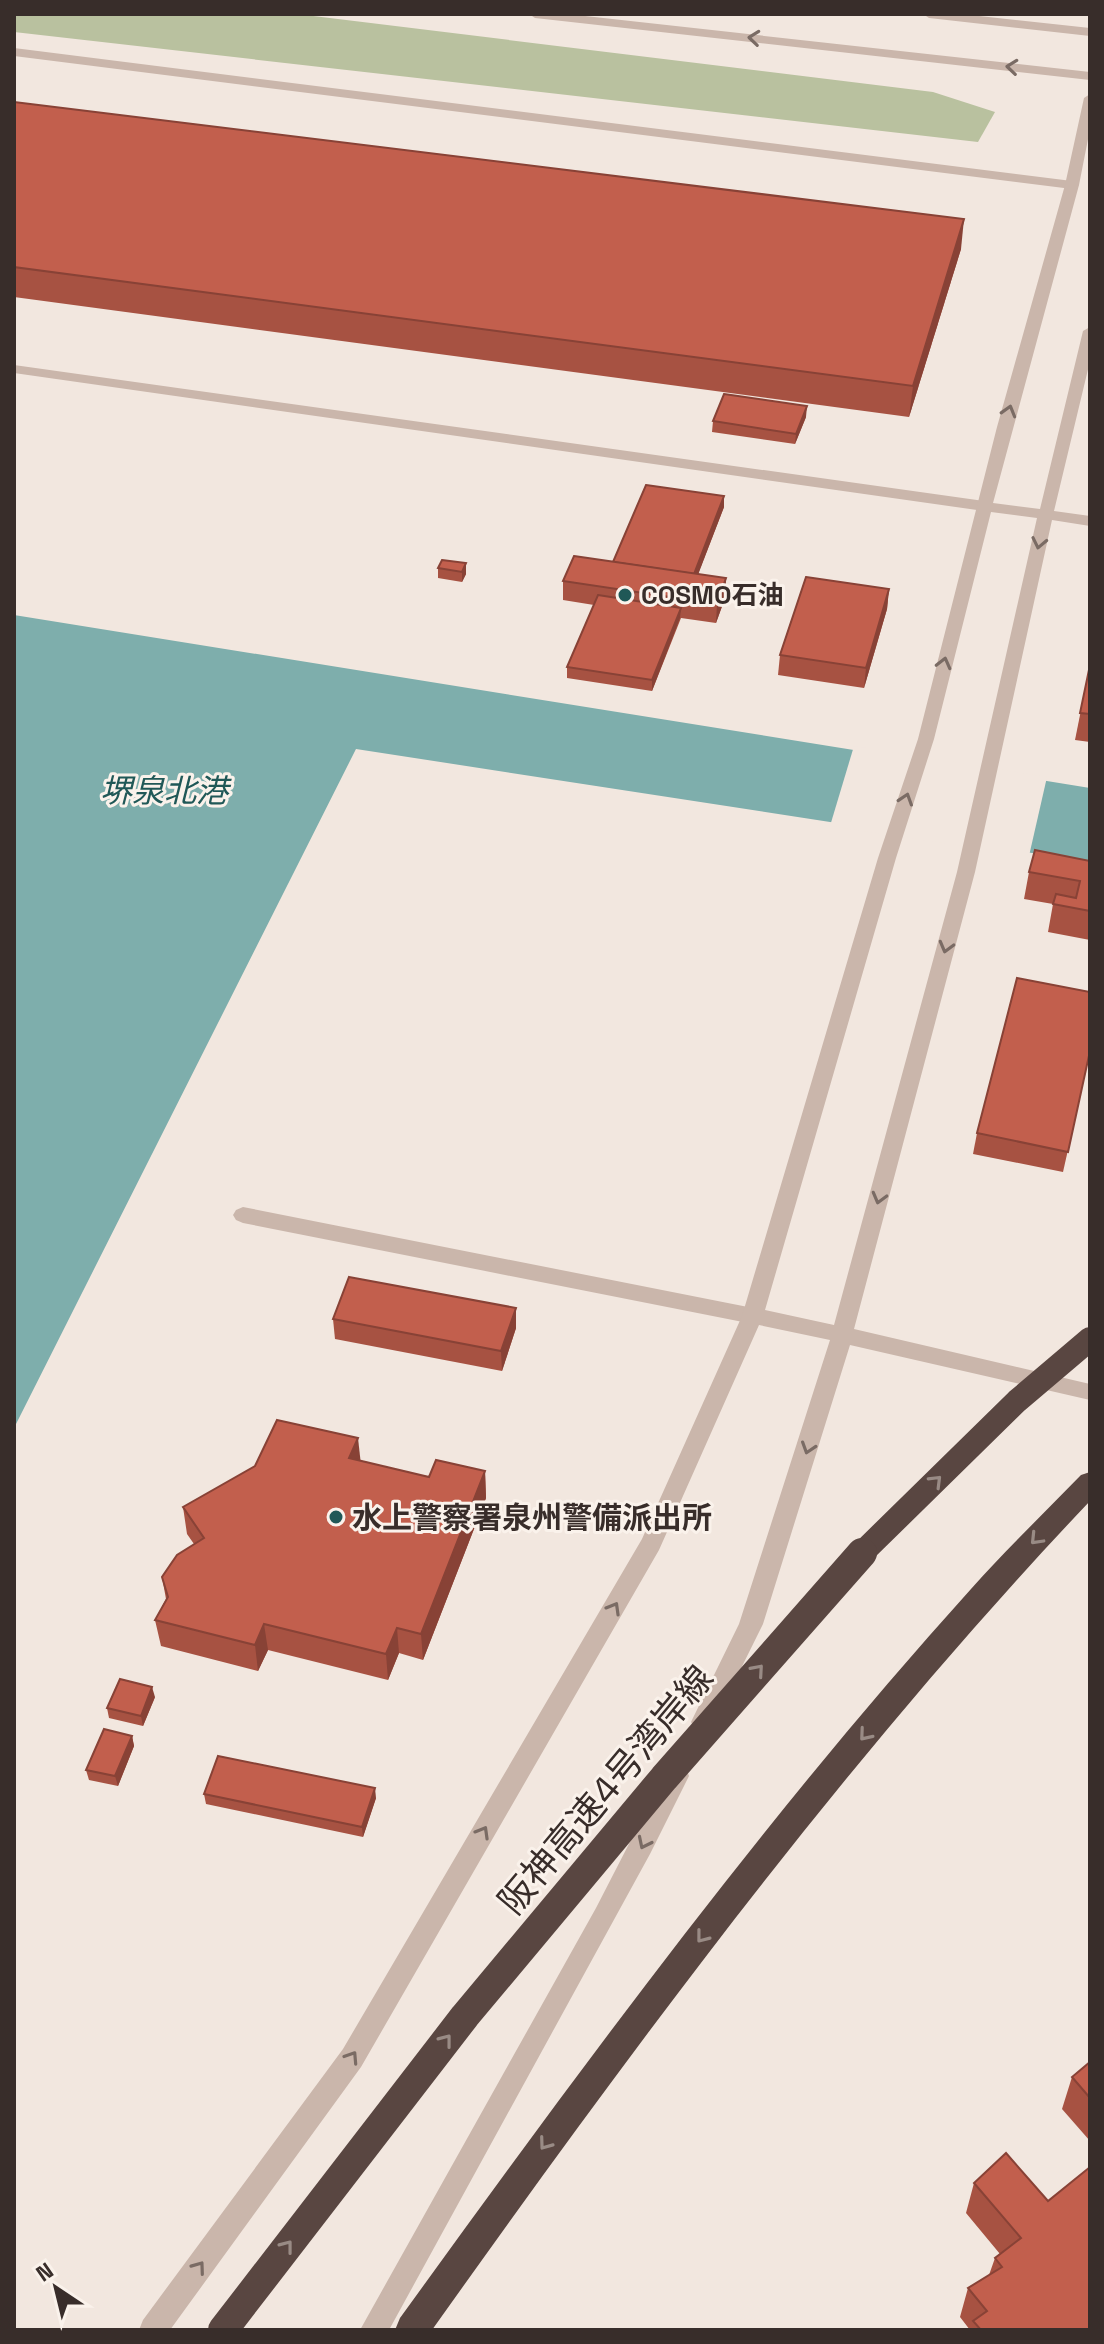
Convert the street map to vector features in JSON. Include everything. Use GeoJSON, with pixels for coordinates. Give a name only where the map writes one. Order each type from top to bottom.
{"type":"FeatureCollection","features":[{"type":"Feature","properties":{"kind":"highway","name":"阪神高速4号湾岸線"},"geometry":{"type":"LineString","coordinates":[[223,2330],[465,2016],[684,1755],[844,1571],[1017,1401],[1090,1339]]}},
{"type":"Feature","properties":{"kind":"highway"},"geometry":{"type":"LineString","coordinates":[[412,2330],[587,2086],[806,1805],[981,1597],[1090,1483]]}},
{"type":"Feature","properties":{"kind":"street"},"geometry":{"type":"LineString","coordinates":[[535,14],[1090,76]]}},
{"type":"Feature","properties":{"kind":"street"},"geometry":{"type":"LineString","coordinates":[[929,14],[1090,32]]}},
{"type":"Feature","properties":{"kind":"street"},"geometry":{"type":"LineString","coordinates":[[14,52],[1072,185]]}},
{"type":"Feature","properties":{"kind":"street"},"geometry":{"type":"LineString","coordinates":[[153,2330],[360,2044],[651,1543],[753,1316],[887,858],[926,739],[984,506],[1072,185],[1090,98]]}},
{"type":"Feature","properties":{"kind":"street"},"geometry":{"type":"LineString","coordinates":[[374,2330],[462,2167],[627,1878],[751,1624],[842,1336],[966,872],[1045,515],[1090,331]]}},
{"type":"Feature","properties":{"kind":"street"},"geometry":{"type":"LineString","coordinates":[[14,369],[1090,521]]}},
{"type":"Feature","properties":{"kind":"street"},"geometry":{"type":"LineString","coordinates":[[243,1215],[753,1316],[952,1358],[1090,1392]]}},
{"type":"Feature","properties":{"kind":"green space"},"geometry":{"type":"Polygon","coordinates":[[[14,14],[297,14],[933,92],[995,112],[978,142],[14,32],[14,14]]]}},
{"type":"Feature","properties":{"kind":"water","name":"堺泉北港"},"geometry":{"type":"Polygon","coordinates":[[[14,615],[1090,788],[1090,862],[356,749],[14,1428],[14,615]]]}},
{"type":"Feature","properties":{"kind":"pier"},"geometry":{"type":"Polygon","coordinates":[[[854,746],[1047,777],[1029,856],[830,826],[854,746]]]}},
{"type":"Feature","properties":{"kind":"building"},"geometry":{"type":"Polygon","coordinates":[[[14,102],[964,219],[913,386],[14,267],[14,102]]]}},
{"type":"Feature","properties":{"kind":"building"},"geometry":{"type":"Polygon","coordinates":[[[724,394],[807,406],[796,434],[713,421],[724,394]]]}},
{"type":"Feature","properties":{"kind":"building"},"geometry":{"type":"Polygon","coordinates":[[[646,485],[724,496],[694,574],[613,562],[646,485]]]}},
{"type":"Feature","properties":{"kind":"building"},"geometry":{"type":"Polygon","coordinates":[[[574,556],[726,578],[717,604],[563,581],[574,556]]]}},
{"type":"Feature","properties":{"kind":"building"},"geometry":{"type":"Polygon","coordinates":[[[442,560],[466,563],[462,572],[438,568],[442,560]]]}},
{"type":"Feature","properties":{"kind":"building"},"geometry":{"type":"Polygon","coordinates":[[[806,577],[889,589],[866,668],[780,655],[806,577]]]}},
{"type":"Feature","properties":{"kind":"building"},"geometry":{"type":"Polygon","coordinates":[[[598,595],[681,608],[652,680],[567,667],[598,595]]]}},
{"type":"Feature","properties":{"kind":"building"},"geometry":{"type":"Polygon","coordinates":[[[1090,665],[1090,714],[1080,713],[1090,665]]]}},
{"type":"Feature","properties":{"kind":"building"},"geometry":{"type":"Polygon","coordinates":[[[1035,850],[1090,861],[1090,911],[1053,904],[1056,894],[1076,898],[1080,881],[1029,872],[1035,850]]]}},
{"type":"Feature","properties":{"kind":"building"},"geometry":{"type":"Polygon","coordinates":[[[1017,978],[1090,992],[1090,1051],[1068,1152],[977,1133],[1017,978]]]}},
{"type":"Feature","properties":{"kind":"building"},"geometry":{"type":"Polygon","coordinates":[[[349,1277],[516,1308],[501,1351],[333,1319],[349,1277]]]}},
{"type":"Feature","properties":{"kind":"building"},"geometry":{"type":"Polygon","coordinates":[[[277,1420],[358,1438],[349,1458],[429,1477],[436,1460],[485,1471],[421,1634],[397,1628],[386,1654],[264,1624],[255,1645],[155,1620],[168,1597],[162,1577],[177,1555],[204,1538],[183,1507],[255,1466],[277,1420]]]}},
{"type":"Feature","properties":{"kind":"building"},"geometry":{"type":"Polygon","coordinates":[[[120,1679],[152,1687],[141,1716],[107,1708],[120,1679]]]}},
{"type":"Feature","properties":{"kind":"building"},"geometry":{"type":"Polygon","coordinates":[[[104,1729],[132,1736],[115,1776],[86,1770],[104,1729]]]}},
{"type":"Feature","properties":{"kind":"building"},"geometry":{"type":"Polygon","coordinates":[[[218,1756],[375,1788],[362,1827],[204,1794],[218,1756]]]}},
{"type":"Feature","properties":{"kind":"building"},"geometry":{"type":"Polygon","coordinates":[[[1090,2062],[1090,2098],[1072,2077],[1090,2062]]]}},
{"type":"Feature","properties":{"kind":"building"},"geometry":{"type":"Polygon","coordinates":[[[1006,2153],[1048,2201],[1090,2167],[1090,2330],[981,2330],[973,2321],[987,2311],[968,2288],[1002,2267],[995,2258],[1021,2238],[974,2183],[1006,2153]]]}},
{"type":"Feature","properties":{"kind":"place","name":"COSMO石油"},"geometry":{"type":"Point","coordinates":[625,595]}},
{"type":"Feature","properties":{"kind":"place","name":"水上警察署泉州警備派出所"},"geometry":{"type":"Point","coordinates":[336,1517]}}]}
